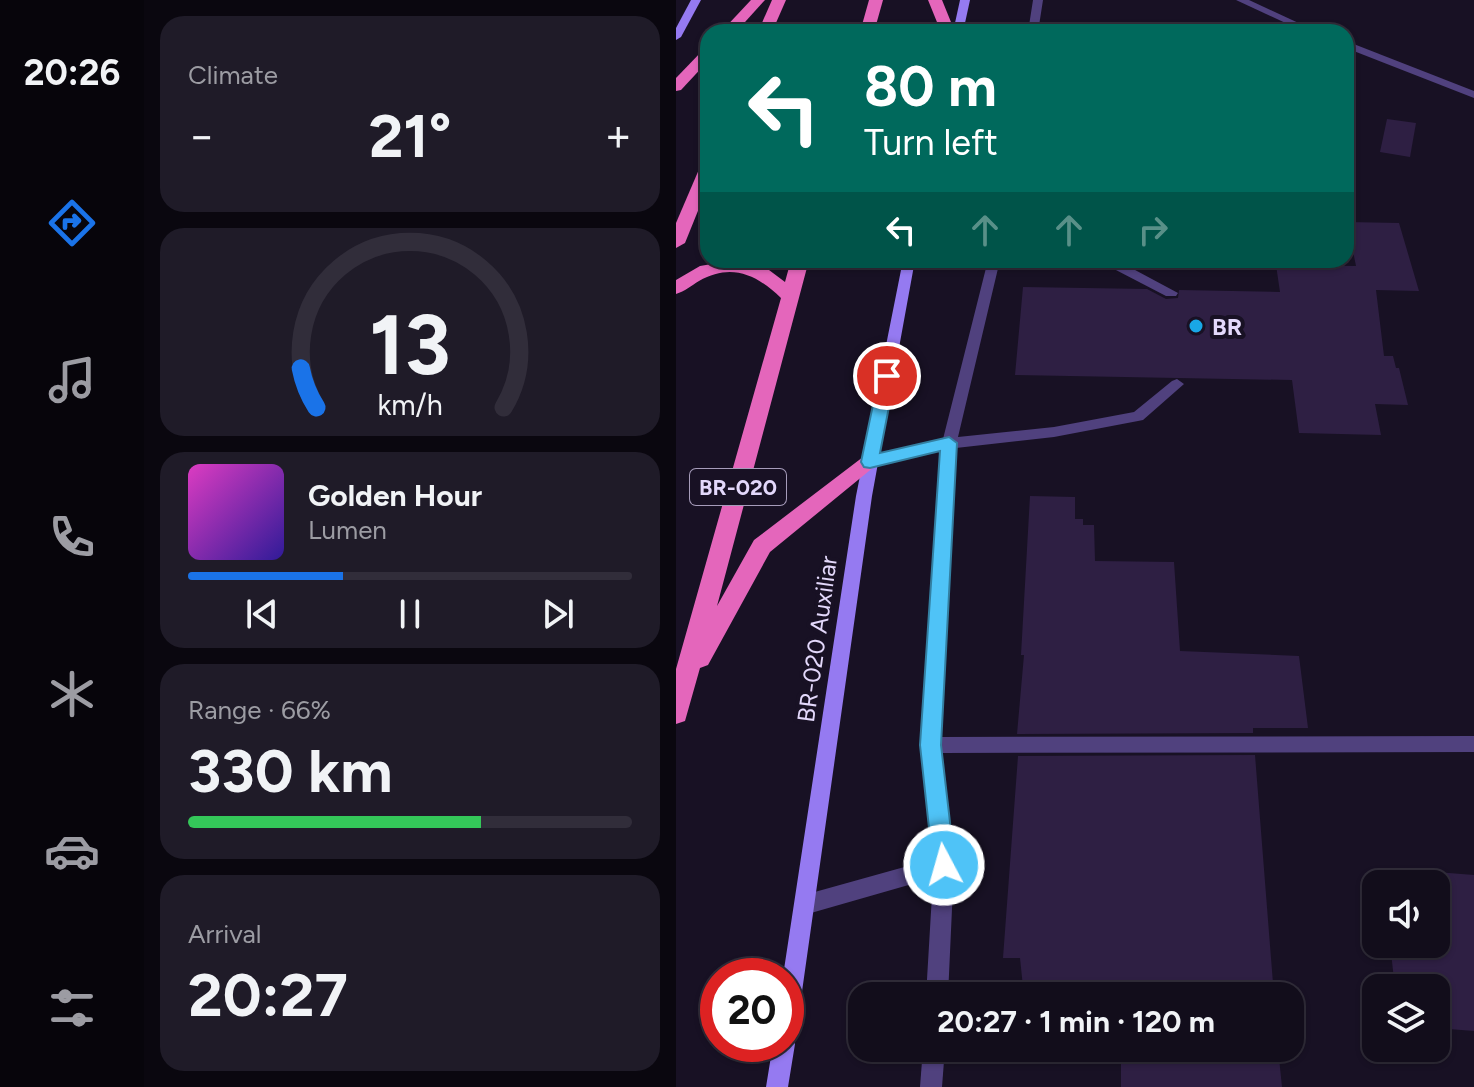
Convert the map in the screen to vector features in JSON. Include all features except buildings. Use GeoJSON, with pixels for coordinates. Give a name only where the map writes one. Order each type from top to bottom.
{"type":"FeatureCollection","features":[{"type":"Feature","properties":{"kind":"highway"},"geometry":{"type":"LineString","coordinates":[[736,24],[758,0]]}},
{"type":"Feature","properties":{"kind":"highway"},"geometry":{"type":"LineString","coordinates":[[768,24],[779,0]]}},
{"type":"Feature","properties":{"kind":"highway"},"geometry":{"type":"LineString","coordinates":[[869,24],[876,0]]}},
{"type":"Feature","properties":{"kind":"highway"},"geometry":{"type":"LineString","coordinates":[[935,0],[945,24]]}},
{"type":"Feature","properties":{"kind":"highway"},"geometry":{"type":"LineString","coordinates":[[676,87],[700,62]]}},
{"type":"Feature","properties":{"kind":"highway"},"geometry":{"type":"LineString","coordinates":[[676,243],[700,186]]}},
{"type":"Feature","properties":{"kind":"highway"},"geometry":{"type":"LineString","coordinates":[[676,288],[714,268]]}},
{"type":"Feature","properties":{"kind":"highway"},"geometry":{"type":"LineString","coordinates":[[744,268],[763,272],[790,297]]}},
{"type":"Feature","properties":{"kind":"highway","name":"BR-020"},"geometry":{"type":"LineString","coordinates":[[676,713],[798,268]]}},
{"type":"Feature","properties":{"kind":"highway"},"geometry":{"type":"LineString","coordinates":[[683,690],[762,546],[870,462]]}},
{"type":"Feature","properties":{"kind":"main road"},"geometry":{"type":"LineString","coordinates":[[676,37],[696,0]]}},
{"type":"Feature","properties":{"kind":"main road"},"geometry":{"type":"LineString","coordinates":[[960,24],[965,0]]}},
{"type":"Feature","properties":{"kind":"main road","name":"BR-020 Auxiliar"},"geometry":{"type":"LineString","coordinates":[[796,958],[870,462],[907,268]]}},
{"type":"Feature","properties":{"kind":"main road"},"geometry":{"type":"LineString","coordinates":[[777,1087],[781,1062]]}},
{"type":"Feature","properties":{"kind":"street"},"geometry":{"type":"LineString","coordinates":[[1034,24],[1038,0]]}},
{"type":"Feature","properties":{"kind":"street"},"geometry":{"type":"LineString","coordinates":[[1241,0],[1295,24]]}},
{"type":"Feature","properties":{"kind":"street"},"geometry":{"type":"LineString","coordinates":[[1354,47],[1474,95]]}},
{"type":"Feature","properties":{"kind":"street"},"geometry":{"type":"LineString","coordinates":[[938,982],[944,865],[931,745],[949,443],[992,268]]}},
{"type":"Feature","properties":{"kind":"street"},"geometry":{"type":"LineString","coordinates":[[1121,268],[1171,293]]}},
{"type":"Feature","properties":{"kind":"street"},"geometry":{"type":"LineString","coordinates":[[870,462],[949,443],[1054,432],[1138,416],[1177,384]]}},
{"type":"Feature","properties":{"kind":"street"},"geometry":{"type":"LineString","coordinates":[[931,745],[1474,744]]}},
{"type":"Feature","properties":{"kind":"street"},"geometry":{"type":"LineString","coordinates":[[804,905],[944,865]]}},
{"type":"Feature","properties":{"kind":"street"},"geometry":{"type":"LineString","coordinates":[[931,1087],[933,1062]]}},
{"type":"Feature","properties":{"kind":"place","name":"BR"},"geometry":{"type":"Point","coordinates":[1196,326]}},
{"type":"Feature","properties":{"kind":"route"},"geometry":{"type":"LineString","coordinates":[[887,376],[870,462],[949,443],[931,745],[944,865]]}}]}
